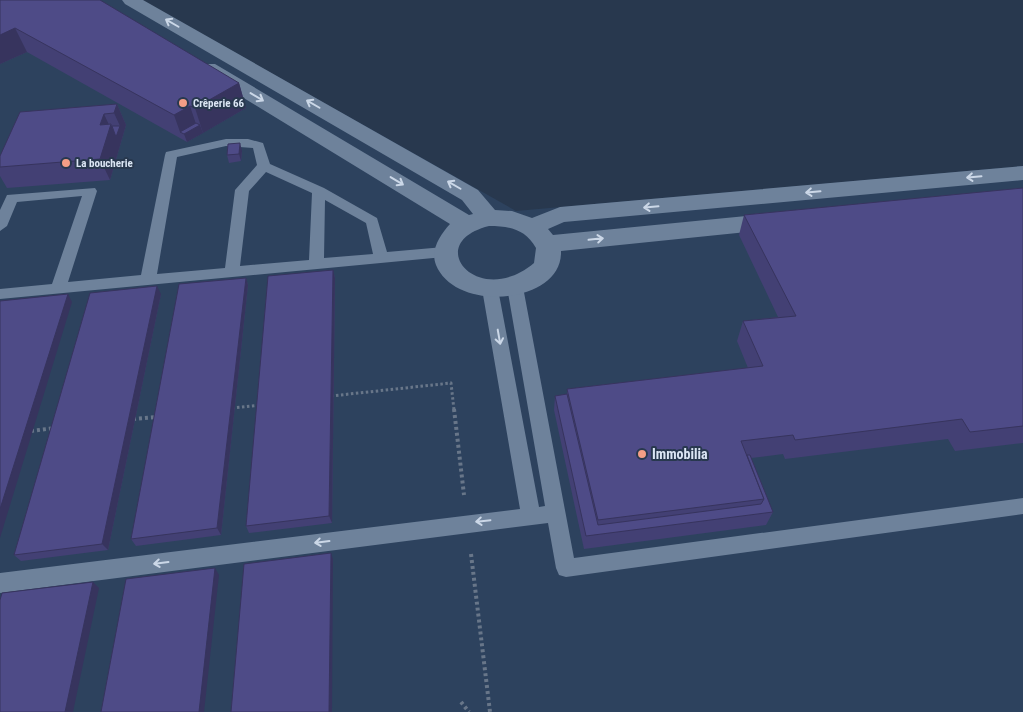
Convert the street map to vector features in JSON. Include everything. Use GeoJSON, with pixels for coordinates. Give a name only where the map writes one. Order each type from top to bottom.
{"type":"FeatureCollection","features":[{"type":"Feature","properties":{"kind":"street"},"geometry":{"type":"LineString","coordinates":[[131,0],[470,195],[478,221]]}},
{"type":"Feature","properties":{"kind":"street"},"geometry":{"type":"LineString","coordinates":[[113,10],[163,41]]}},
{"type":"Feature","properties":{"kind":"street"},"geometry":{"type":"LineString","coordinates":[[189,56],[478,221]]}},
{"type":"Feature","properties":{"kind":"street"},"geometry":{"type":"LineString","coordinates":[[540,235],[560,215],[1023,173]]}},
{"type":"Feature","properties":{"kind":"street"},"geometry":{"type":"LineString","coordinates":[[540,235],[548,261],[537,277],[515,287],[490,289],[471,285],[456,277],[447,265],[444,252],[451,236],[478,221],[512,219],[540,235],[795,220]]}},
{"type":"Feature","properties":{"kind":"lane"},"geometry":{"type":"LineString","coordinates":[[148,280],[171,155],[222,143],[246,142],[260,146],[264,166]]}},
{"type":"Feature","properties":{"kind":"lane"},"geometry":{"type":"LineString","coordinates":[[264,166],[319,192],[372,221],[381,258]]}},
{"type":"Feature","properties":{"kind":"lane"},"geometry":{"type":"LineString","coordinates":[[232,272],[242,190],[264,166]]}},
{"type":"Feature","properties":{"kind":"lane"},"geometry":{"type":"LineString","coordinates":[[0,226],[12,198],[90,191],[58,289]]}},
{"type":"Feature","properties":{"kind":"lane"},"geometry":{"type":"LineString","coordinates":[[316,264],[319,192]]}},
{"type":"Feature","properties":{"kind":"lane"},"geometry":{"type":"LineString","coordinates":[[0,294],[444,252]]}},
{"type":"Feature","properties":{"kind":"lane"},"geometry":{"type":"LineString","coordinates":[[515,287],[566,568],[1023,506]]}},
{"type":"Feature","properties":{"kind":"lane"},"geometry":{"type":"LineString","coordinates":[[490,289],[531,516]]}},
{"type":"Feature","properties":{"kind":"lane"},"geometry":{"type":"LineString","coordinates":[[0,583],[556,513]]}},
{"type":"Feature","properties":{"kind":"path"},"geometry":{"type":"LineString","coordinates":[[323,397],[451,383],[490,712]]}},
{"type":"Feature","properties":{"kind":"path"},"geometry":{"type":"LineString","coordinates":[[227,408],[265,404]]}},
{"type":"Feature","properties":{"kind":"path"},"geometry":{"type":"LineString","coordinates":[[126,420],[163,416]]}},
{"type":"Feature","properties":{"kind":"path"},"geometry":{"type":"LineString","coordinates":[[26,432],[61,428]]}},
{"type":"Feature","properties":{"kind":"path"},"geometry":{"type":"LineString","coordinates":[[461,702],[469,712]]}},
{"type":"Feature","properties":{"kind":"shaded area"},"geometry":{"type":"Polygon","coordinates":[[[0,0],[142,0],[516,211],[1023,166],[1023,712],[0,712],[0,0]]]}},
{"type":"Feature","properties":{"kind":"building"},"geometry":{"type":"Polygon","coordinates":[[[0,0],[100,0],[239,83],[195,108],[190,106],[174,115],[15,28],[0,35],[0,0]]]}},
{"type":"Feature","properties":{"kind":"building"},"geometry":{"type":"Polygon","coordinates":[[[117,104],[114,113],[104,114],[100,125],[111,124],[100,159],[0,167],[0,156],[20,112],[117,104]]]}},
{"type":"Feature","properties":{"kind":"building"},"geometry":{"type":"Polygon","coordinates":[[[196,123],[200,125],[184,134],[180,132],[196,123]]]}},
{"type":"Feature","properties":{"kind":"building"},"geometry":{"type":"Polygon","coordinates":[[[112,126],[120,126],[116,137],[112,126]]]}},
{"type":"Feature","properties":{"kind":"building"},"geometry":{"type":"Polygon","coordinates":[[[240,143],[239,154],[227,155],[228,144],[240,143]]]}},
{"type":"Feature","properties":{"kind":"building"},"geometry":{"type":"Polygon","coordinates":[[[1023,188],[1023,426],[970,432],[962,419],[795,440],[793,435],[741,441],[764,499],[598,520],[567,389],[763,366],[743,321],[796,316],[744,215],[1023,188]]]}},
{"type":"Feature","properties":{"kind":"building"},"geometry":{"type":"Polygon","coordinates":[[[333,270],[329,516],[246,526],[268,276],[333,270]]]}},
{"type":"Feature","properties":{"kind":"building"},"geometry":{"type":"Polygon","coordinates":[[[246,278],[217,528],[131,539],[179,284],[246,278]]]}},
{"type":"Feature","properties":{"kind":"building"},"geometry":{"type":"Polygon","coordinates":[[[157,286],[102,544],[14,555],[90,293],[157,286]]]}},
{"type":"Feature","properties":{"kind":"building"},"geometry":{"type":"Polygon","coordinates":[[[68,294],[0,509],[0,301],[68,294]]]}},
{"type":"Feature","properties":{"kind":"building"},"geometry":{"type":"Polygon","coordinates":[[[567,394],[598,525],[761,504],[764,499],[747,455],[750,455],[773,512],[586,536],[555,396],[567,394]]]}},
{"type":"Feature","properties":{"kind":"building"},"geometry":{"type":"Polygon","coordinates":[[[331,553],[329,712],[231,712],[244,564],[331,553]]]}},
{"type":"Feature","properties":{"kind":"building"},"geometry":{"type":"Polygon","coordinates":[[[215,568],[199,712],[101,712],[126,579],[215,568]]]}},
{"type":"Feature","properties":{"kind":"building"},"geometry":{"type":"Polygon","coordinates":[[[93,582],[65,712],[0,712],[0,600],[2,593],[93,582]]]}},
{"type":"Feature","properties":{"kind":"place","name":"Crêperie 66"},"geometry":{"type":"Point","coordinates":[183,103]}},
{"type":"Feature","properties":{"kind":"place","name":"La boucherie"},"geometry":{"type":"Point","coordinates":[66,163]}},
{"type":"Feature","properties":{"kind":"place","name":"Immobilia"},"geometry":{"type":"Point","coordinates":[642,454]}}]}
